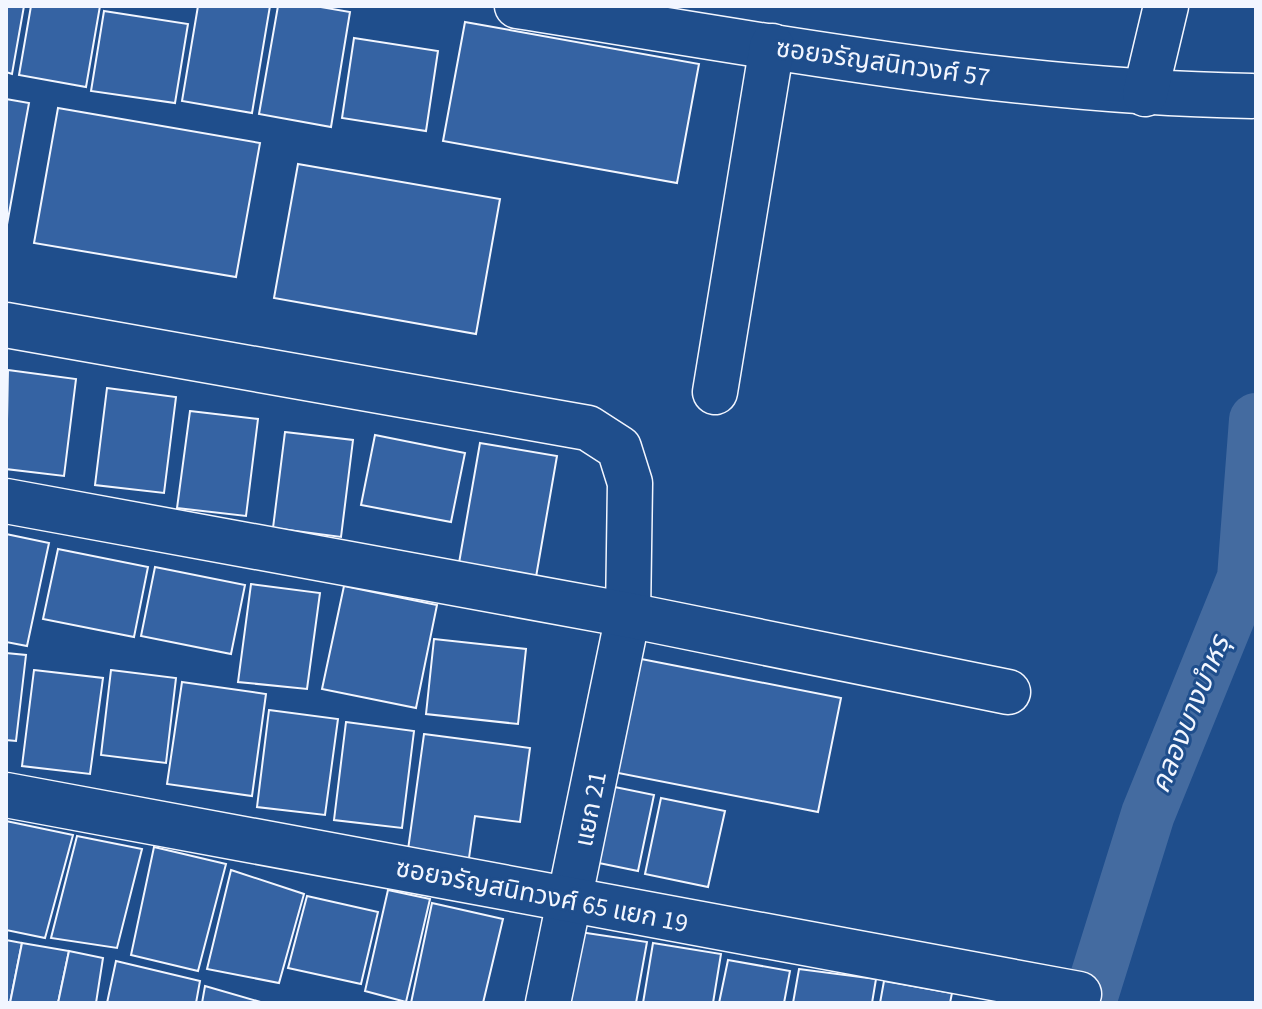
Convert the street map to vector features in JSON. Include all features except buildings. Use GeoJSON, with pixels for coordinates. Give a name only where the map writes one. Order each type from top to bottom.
{"type":"FeatureCollection","features":[{"type":"Feature","properties":{"kind":"street","name":"ซอยจรัญสนิทวงศ์ 57"},"geometry":{"type":"LineString","coordinates":[[517,6],[913,70],[1145,94],[1252,96]]}},
{"type":"Feature","properties":{"kind":"street"},"geometry":{"type":"LineString","coordinates":[[1145,94],[1166,6]]}},
{"type":"Feature","properties":{"kind":"street"},"geometry":{"type":"LineString","coordinates":[[715,392],[772,46]]}},
{"type":"Feature","properties":{"kind":"street","name":"แยก 21"},"geometry":{"type":"LineString","coordinates":[[6,325],[588,428],[619,448],[630,483],[628,615],[548,1003]]}},
{"type":"Feature","properties":{"kind":"street"},"geometry":{"type":"LineString","coordinates":[[6,501],[628,615],[1008,692]]}},
{"type":"Feature","properties":{"kind":"street","name":"ซอยจรัญสนิทวงศ์ 65 แยก 19"},"geometry":{"type":"LineString","coordinates":[[6,795],[1079,994]]}},
{"type":"Feature","properties":{"kind":"waterway","name":"คลองบางบำหรุ"},"geometry":{"type":"LineString","coordinates":[[1089,1003],[1148,814],[1244,578],[1256,420]]}}]}
